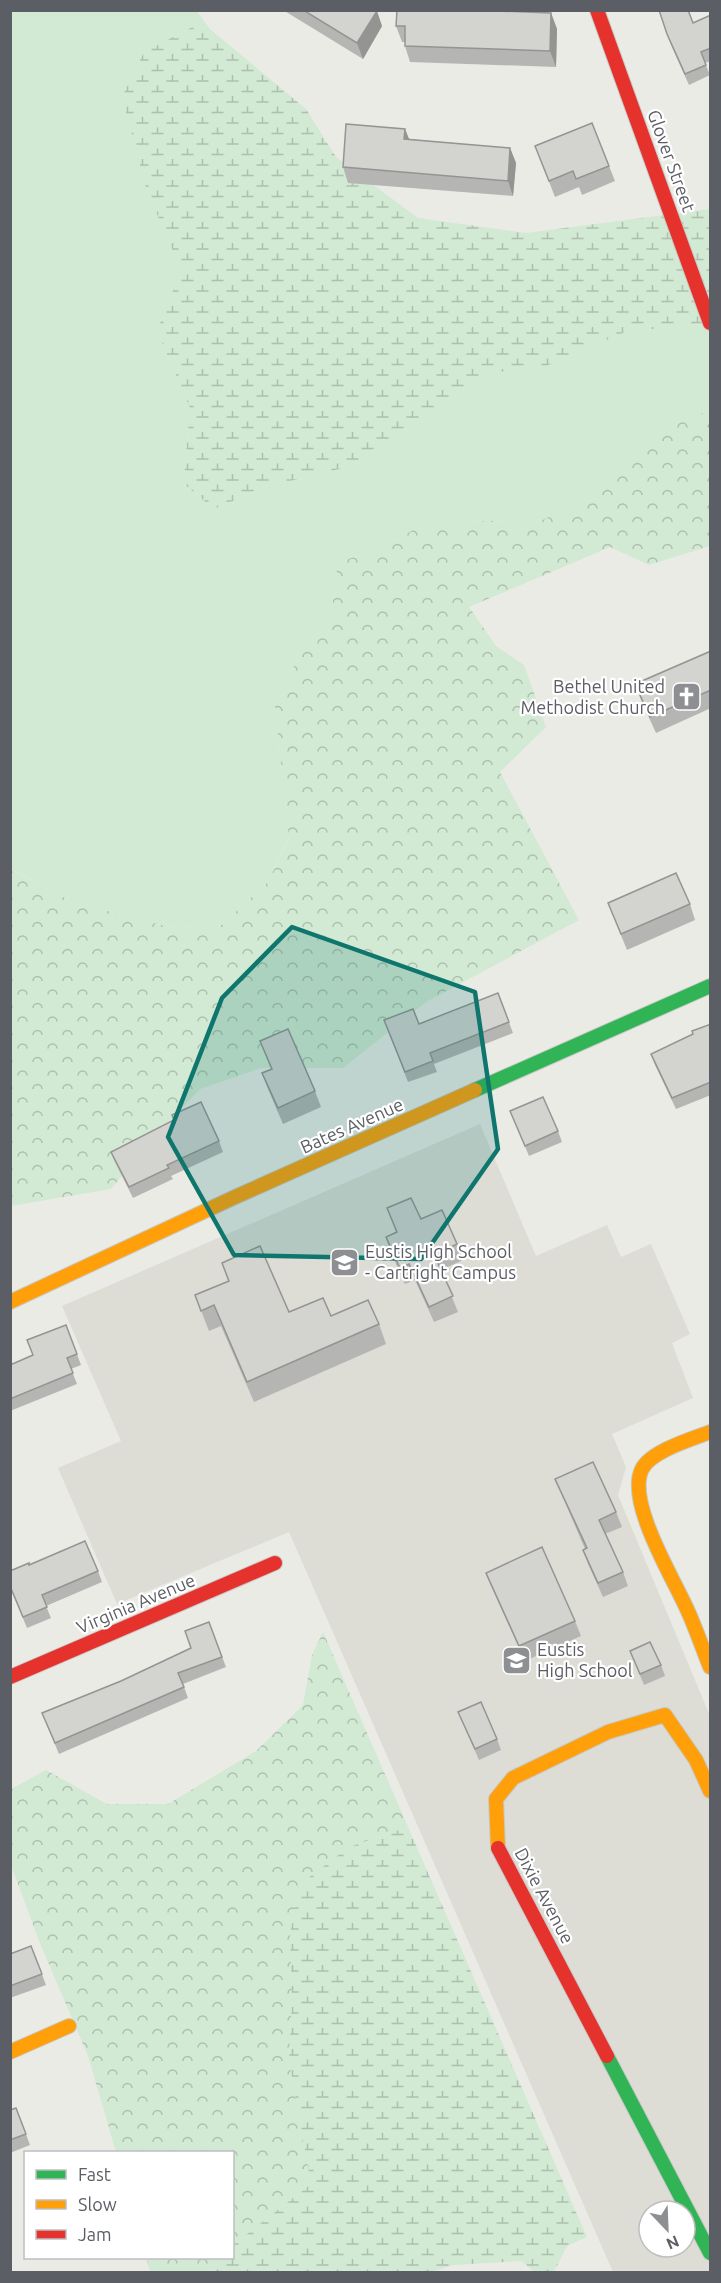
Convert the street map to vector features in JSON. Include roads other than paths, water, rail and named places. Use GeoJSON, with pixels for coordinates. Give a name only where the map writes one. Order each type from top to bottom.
{"type":"FeatureCollection","features":[{"type":"Feature","properties":{"kind":"street","name":"Glover Street"},"geometry":{"type":"LineString","coordinates":[[597,10],[711,323]]}},
{"type":"Feature","properties":{"kind":"street","name":"Bates Avenue"},"geometry":{"type":"LineString","coordinates":[[10,1302],[235,1197],[711,986]]}},
{"type":"Feature","properties":{"kind":"street"},"geometry":{"type":"LineString","coordinates":[[711,1432],[678,1445],[648,1461],[642,1468],[638,1488],[653,1541],[686,1607],[711,1667]]}},
{"type":"Feature","properties":{"kind":"street","name":"Virginia Avenue"},"geometry":{"type":"LineString","coordinates":[[10,1677],[275,1563]]}},
{"type":"Feature","properties":{"kind":"street","name":"Dixie Avenue"},"geometry":{"type":"LineString","coordinates":[[711,1791],[696,1760],[665,1715],[608,1732],[513,1778],[496,1799],[498,1848],[711,2253]]}},
{"type":"Feature","properties":{"kind":"street"},"geometry":{"type":"LineString","coordinates":[[10,2052],[69,2026]]}},
{"type":"Feature","properties":{"kind":"place","name":"Bethel United Methodist Church"},"geometry":{"type":"Point","coordinates":[686,697]}},
{"type":"Feature","properties":{"kind":"place","name":"Eustis High School - Cartright Campus"},"geometry":{"type":"Point","coordinates":[344,1262]}},
{"type":"Feature","properties":{"kind":"place","name":"Eustis High School"},"geometry":{"type":"Point","coordinates":[516,1660]}}]}
